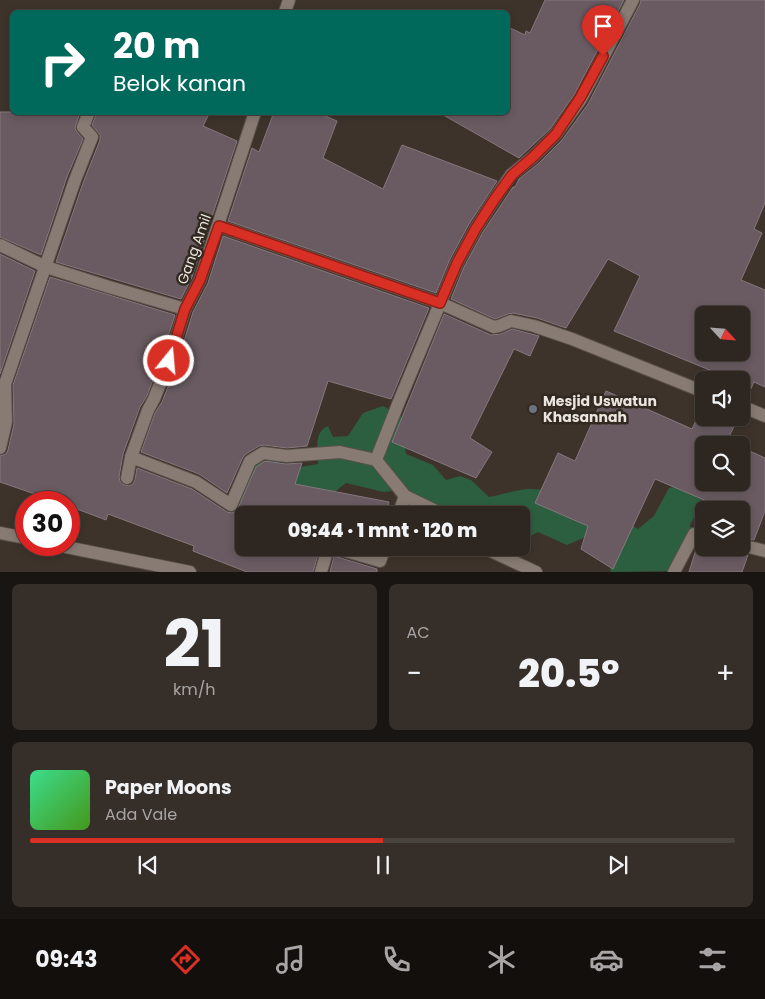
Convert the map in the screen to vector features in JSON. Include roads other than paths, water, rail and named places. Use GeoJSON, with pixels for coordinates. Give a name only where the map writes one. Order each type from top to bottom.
{"type":"FeatureCollection","features":[{"type":"Feature","properties":{"kind":"street"},"geometry":{"type":"LineString","coordinates":[[376,460],[457,263],[476,228],[512,175],[556,134],[580,98],[633,0]]}},
{"type":"Feature","properties":{"kind":"street"},"geometry":{"type":"LineString","coordinates":[[0,448],[6,422],[5,384],[75,180],[92,137],[83,127],[88,115]]}},
{"type":"Feature","properties":{"kind":"street","name":"Gang Amil"},"geometry":{"type":"LineString","coordinates":[[127,478],[131,457],[148,410],[169,361],[185,309],[200,280],[219,226],[254,115]]}},
{"type":"Feature","properties":{"kind":"street"},"geometry":{"type":"LineString","coordinates":[[219,226],[440,303],[494,326],[511,321],[534,326],[695,388]]}},
{"type":"Feature","properties":{"kind":"street"},"geometry":{"type":"LineString","coordinates":[[0,245],[46,267],[185,309]]}},
{"type":"Feature","properties":{"kind":"street"},"geometry":{"type":"LineString","coordinates":[[750,410],[765,416]]}},
{"type":"Feature","properties":{"kind":"street"},"geometry":{"type":"LineString","coordinates":[[131,457],[196,482],[231,505],[250,461],[263,453],[287,456],[340,452],[376,460],[405,496],[426,506]]}},
{"type":"Feature","properties":{"kind":"street"},"geometry":{"type":"LineString","coordinates":[[401,506],[405,496]]}},
{"type":"Feature","properties":{"kind":"street"},"geometry":{"type":"LineString","coordinates":[[0,533],[15,536]]}},
{"type":"Feature","properties":{"kind":"street"},"geometry":{"type":"LineString","coordinates":[[674,572],[695,534]]}},
{"type":"Feature","properties":{"kind":"street"},"geometry":{"type":"LineString","coordinates":[[750,547],[765,551]]}},
{"type":"Feature","properties":{"kind":"street"},"geometry":{"type":"LineString","coordinates":[[80,550],[190,572]]}},
{"type":"Feature","properties":{"kind":"street"},"geometry":{"type":"LineString","coordinates":[[322,572],[326,556]]}},
{"type":"Feature","properties":{"kind":"street"},"geometry":{"type":"LineString","coordinates":[[362,556],[380,561],[382,556]]}},
{"type":"Feature","properties":{"kind":"street"},"geometry":{"type":"LineString","coordinates":[[501,556],[536,572]]}},
{"type":"Feature","properties":{"kind":"place","name":"Mesjid Uswatun Khasannah"},"geometry":{"type":"Point","coordinates":[533,409]}}]}
